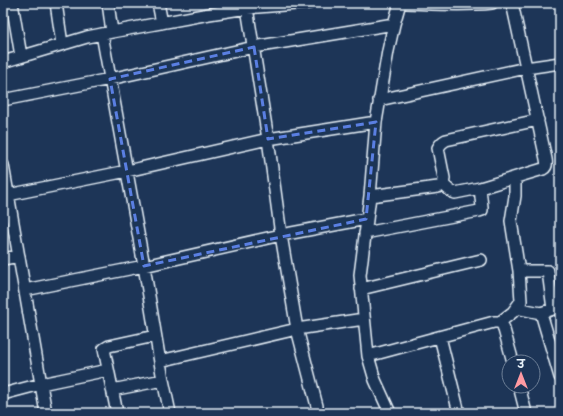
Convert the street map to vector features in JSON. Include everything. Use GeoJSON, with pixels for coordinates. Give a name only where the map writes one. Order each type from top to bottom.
{"type":"FeatureCollection","features":[{"type":"Feature","properties":{"kind":"street"},"geometry":{"type":"LineString","coordinates":[[12,3],[21,56]]}},
{"type":"Feature","properties":{"kind":"street"},"geometry":{"type":"LineString","coordinates":[[56,3],[62,44]]}},
{"type":"Feature","properties":{"kind":"street"},"geometry":{"type":"LineString","coordinates":[[108,3],[107,33],[110,79],[170,413]]}},
{"type":"Feature","properties":{"kind":"street"},"geometry":{"type":"LineString","coordinates":[[158,3],[162,23]]}},
{"type":"Feature","properties":{"kind":"street"},"geometry":{"type":"LineString","coordinates":[[3,62],[87,37],[107,33],[247,8],[309,3]]}},
{"type":"Feature","properties":{"kind":"street"},"geometry":{"type":"LineString","coordinates":[[390,413],[375,380],[368,356],[360,275],[370,196],[379,100],[394,24],[400,3]]}},
{"type":"Feature","properties":{"kind":"street"},"geometry":{"type":"LineString","coordinates":[[407,3],[492,3]]}},
{"type":"Feature","properties":{"kind":"street"},"geometry":{"type":"LineString","coordinates":[[443,184],[449,190],[456,193],[480,188],[546,168],[546,159],[538,120],[512,3]]}},
{"type":"Feature","properties":{"kind":"street"},"geometry":{"type":"LineString","coordinates":[[247,8],[268,139],[281,235],[297,329],[317,406],[317,413]]}},
{"type":"Feature","properties":{"kind":"street"},"geometry":{"type":"LineString","coordinates":[[3,100],[110,79],[254,46],[394,24]]}},
{"type":"Feature","properties":{"kind":"street"},"geometry":{"type":"LineString","coordinates":[[379,100],[526,68],[560,63]]}},
{"type":"Feature","properties":{"kind":"street"},"geometry":{"type":"LineString","coordinates":[[370,196],[438,187],[444,182],[438,148],[440,144],[446,140],[538,120]]}},
{"type":"Feature","properties":{"kind":"street"},"geometry":{"type":"LineString","coordinates":[[8,196],[268,139],[376,122]]}},
{"type":"Feature","properties":{"kind":"street"},"geometry":{"type":"LineString","coordinates":[[3,165],[46,413]]}},
{"type":"Feature","properties":{"kind":"street"},"geometry":{"type":"LineString","coordinates":[[368,356],[494,322],[500,322],[513,312],[521,301],[519,271],[511,221],[515,196],[515,178]]}},
{"type":"Feature","properties":{"kind":"street"},"geometry":{"type":"LineString","coordinates":[[365,233],[479,211],[482,209],[480,188]]}},
{"type":"Feature","properties":{"kind":"street"},"geometry":{"type":"LineString","coordinates":[[25,290],[144,266],[281,235],[366,219]]}},
{"type":"Feature","properties":{"kind":"street"},"geometry":{"type":"LineString","coordinates":[[3,259],[19,256]]}},
{"type":"Feature","properties":{"kind":"street"},"geometry":{"type":"LineString","coordinates":[[361,289],[481,260]]}},
{"type":"Feature","properties":{"kind":"street"},"geometry":{"type":"LineString","coordinates":[[516,308],[541,313],[553,309],[556,297],[548,271],[519,271]]}},
{"type":"Feature","properties":{"kind":"street"},"geometry":{"type":"LineString","coordinates":[[541,313],[560,377]]}},
{"type":"Feature","properties":{"kind":"street"},"geometry":{"type":"LineString","coordinates":[[160,362],[297,329],[364,319]]}},
{"type":"Feature","properties":{"kind":"street"},"geometry":{"type":"LineString","coordinates":[[500,322],[503,326],[511,354]]}},
{"type":"Feature","properties":{"kind":"street"},"geometry":{"type":"LineString","coordinates":[[117,413],[104,349],[109,346],[155,336]]}},
{"type":"Feature","properties":{"kind":"street"},"geometry":{"type":"LineString","coordinates":[[440,337],[459,413]]}},
{"type":"Feature","properties":{"kind":"street"},"geometry":{"type":"LineString","coordinates":[[3,394],[41,384],[108,370]]}},
{"type":"Feature","properties":{"kind":"street"},"geometry":{"type":"LineString","coordinates":[[112,390],[163,380]]}},
{"type":"Feature","properties":{"kind":"street"},"geometry":{"type":"LineString","coordinates":[[521,394],[526,413]]}},
{"type":"Feature","properties":{"kind":"highlighted area"},"geometry":{"type":"Polygon","coordinates":[[[254,47],[268,139],[376,122],[366,219],[144,266],[110,79],[254,47]]]}}]}
